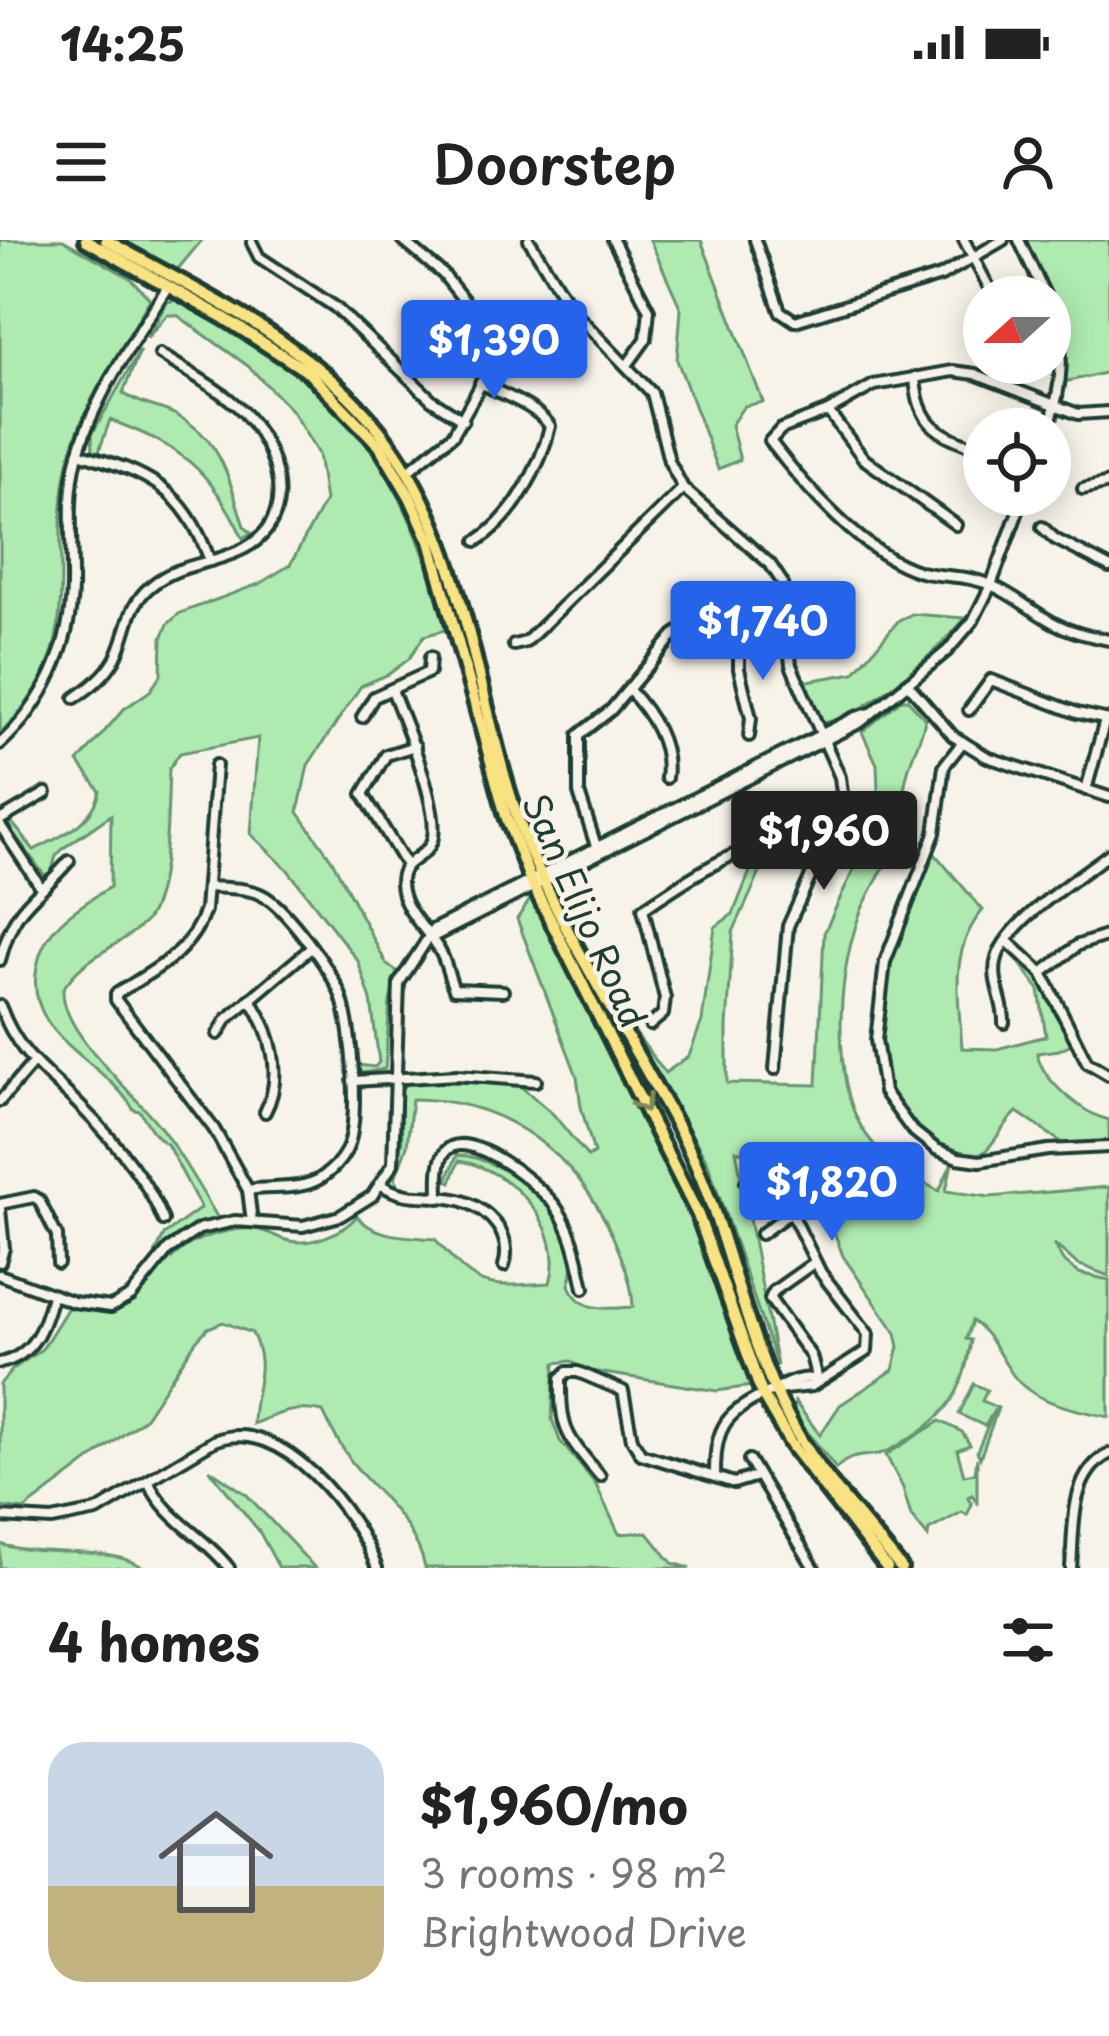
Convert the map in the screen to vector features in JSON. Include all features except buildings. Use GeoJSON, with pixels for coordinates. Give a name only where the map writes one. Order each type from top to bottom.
{"type":"FeatureCollection","features":[{"type":"Feature","properties":{"kind":"main road","name":"San Elijo Road"},"geometry":{"type":"LineString","coordinates":[[86,240],[306,358],[359,406],[408,471],[448,564],[537,880],[703,1180],[775,1390],[811,1454],[901,1568]]}},
{"type":"Feature","properties":{"kind":"main road","name":"San Elijo Road"},"geometry":{"type":"LineString","coordinates":[[106,240],[308,372],[379,445],[410,497],[430,541],[506,816],[698,1216],[762,1394],[792,1446],[887,1568]]}},
{"type":"Feature","properties":{"kind":"street"},"geometry":{"type":"LineString","coordinates":[[402,240],[443,274],[505,352]]}},
{"type":"Feature","properties":{"kind":"street"},"geometry":{"type":"LineString","coordinates":[[529,240],[572,311],[652,393],[669,461],[683,488],[770,564],[782,582],[791,665],[840,777],[843,801],[788,926],[775,1070]]}},
{"type":"Feature","properties":{"kind":"street"},"geometry":{"type":"LineString","coordinates":[[613,240],[649,310],[646,339],[628,364]]}},
{"type":"Feature","properties":{"kind":"street"},"geometry":{"type":"LineString","coordinates":[[755,240],[785,317],[802,320],[941,276],[1003,240]]}},
{"type":"Feature","properties":{"kind":"street"},"geometry":{"type":"LineString","coordinates":[[964,240],[983,276]]}},
{"type":"Feature","properties":{"kind":"street"},"geometry":{"type":"LineString","coordinates":[[1019,240],[1036,276]]}},
{"type":"Feature","properties":{"kind":"street"},"geometry":{"type":"LineString","coordinates":[[252,243],[259,257],[335,308],[432,400],[463,420]]}},
{"type":"Feature","properties":{"kind":"street"},"geometry":{"type":"LineString","coordinates":[[0,744],[40,696],[64,640],[72,588],[70,498],[78,454],[97,410],[170,283]]}},
{"type":"Feature","properties":{"kind":"street"},"geometry":{"type":"LineString","coordinates":[[408,471],[438,449],[463,420],[480,383],[505,352],[572,311]]}},
{"type":"Feature","properties":{"kind":"street"},"geometry":{"type":"LineString","coordinates":[[75,698],[97,683],[116,657],[134,603],[151,586],[169,574],[258,540],[278,507],[281,484],[255,428],[233,402],[160,354]]}},
{"type":"Feature","properties":{"kind":"street"},"geometry":{"type":"LineString","coordinates":[[1109,412],[1078,414],[975,374],[953,371],[874,385],[781,429],[770,441],[805,488],[830,512],[896,560],[922,572],[954,573],[991,585],[1070,631],[1109,640]]}},
{"type":"Feature","properties":{"kind":"street"},"geometry":{"type":"LineString","coordinates":[[915,377],[923,416],[940,434],[963,443]]}},
{"type":"Feature","properties":{"kind":"street"},"geometry":{"type":"LineString","coordinates":[[477,542],[493,531],[534,471],[550,426],[525,406],[480,383]]}},
{"type":"Feature","properties":{"kind":"street"},"geometry":{"type":"LineString","coordinates":[[1055,407],[1059,384]]}},
{"type":"Feature","properties":{"kind":"street"},"geometry":{"type":"LineString","coordinates":[[828,410],[864,459],[956,525]]}},
{"type":"Feature","properties":{"kind":"street"},"geometry":{"type":"LineString","coordinates":[[78,454],[142,473],[167,488],[200,532],[210,561]]}},
{"type":"Feature","properties":{"kind":"street"},"geometry":{"type":"LineString","coordinates":[[1083,488],[1109,483]]}},
{"type":"Feature","properties":{"kind":"street"},"geometry":{"type":"LineString","coordinates":[[514,645],[526,642],[683,488]]}},
{"type":"Feature","properties":{"kind":"street"},"geometry":{"type":"LineString","coordinates":[[0,1275],[52,1296],[91,1307],[111,1307],[130,1296],[169,1249],[200,1229],[252,1222],[302,1226],[340,1216],[372,1196],[393,1164],[399,983],[434,929],[870,713],[947,651],[973,621],[1016,516]]}},
{"type":"Feature","properties":{"kind":"street"},"geometry":{"type":"LineString","coordinates":[[1042,527],[1055,539],[1109,567]]}},
{"type":"Feature","properties":{"kind":"street"},"geometry":{"type":"LineString","coordinates":[[596,846],[579,793],[579,735],[611,710],[674,635],[705,620],[739,625],[818,616],[831,609],[843,592]]}},
{"type":"Feature","properties":{"kind":"street"},"geometry":{"type":"LineString","coordinates":[[739,625],[739,669],[751,718],[749,736]]}},
{"type":"Feature","properties":{"kind":"street"},"geometry":{"type":"LineString","coordinates":[[362,717],[374,697],[429,672],[430,657]]}},
{"type":"Feature","properties":{"kind":"street"},"geometry":{"type":"LineString","coordinates":[[969,710],[991,680],[1107,720],[1086,790]]}},
{"type":"Feature","properties":{"kind":"street"},"geometry":{"type":"LineString","coordinates":[[907,683],[953,736],[1019,770],[1109,797]]}},
{"type":"Feature","properties":{"kind":"street"},"geometry":{"type":"LineString","coordinates":[[628,689],[651,716],[668,761],[666,778]]}},
{"type":"Feature","properties":{"kind":"street"},"geometry":{"type":"LineString","coordinates":[[392,690],[422,768],[434,833],[431,846],[406,865],[400,885],[412,914],[442,956],[454,989],[502,991]]}},
{"type":"Feature","properties":{"kind":"street"},"geometry":{"type":"LineString","coordinates":[[537,880],[596,846],[823,739]]}},
{"type":"Feature","properties":{"kind":"street"},"geometry":{"type":"LineString","coordinates":[[964,742],[944,766],[934,838],[885,962],[876,1040],[884,1091],[911,1129],[936,1149],[958,1158],[1109,1147]]}},
{"type":"Feature","properties":{"kind":"street"},"geometry":{"type":"LineString","coordinates":[[406,865],[363,794],[386,755],[415,746]]}},
{"type":"Feature","properties":{"kind":"street"},"geometry":{"type":"LineString","coordinates":[[217,765],[207,887],[198,930],[181,952],[116,994],[116,1000],[214,1129],[248,1190],[252,1222]]}},
{"type":"Feature","properties":{"kind":"street"},"geometry":{"type":"LineString","coordinates":[[40,886],[0,823],[33,797],[46,793]]}},
{"type":"Feature","properties":{"kind":"street"},"geometry":{"type":"LineString","coordinates":[[650,1025],[663,1014],[665,998],[643,909],[743,850],[763,846],[789,850],[815,862]]}},
{"type":"Feature","properties":{"kind":"street"},"geometry":{"type":"LineString","coordinates":[[1004,1023],[995,985],[997,956],[1027,919],[1109,854]]}},
{"type":"Feature","properties":{"kind":"street"},"geometry":{"type":"LineString","coordinates":[[0,960],[8,929],[40,886],[69,861]]}},
{"type":"Feature","properties":{"kind":"street"},"geometry":{"type":"LineString","coordinates":[[207,887],[261,894],[277,905],[311,948],[341,996],[353,1081],[352,1132],[347,1150],[334,1166],[307,1185],[248,1190]]}},
{"type":"Feature","properties":{"kind":"street"},"geometry":{"type":"LineString","coordinates":[[1042,973],[1078,945],[1109,934]]}},
{"type":"Feature","properties":{"kind":"street"},"geometry":{"type":"LineString","coordinates":[[1007,941],[1042,973],[1087,1062],[1109,1075]]}},
{"type":"Feature","properties":{"kind":"street"},"geometry":{"type":"LineString","coordinates":[[218,1034],[226,1019],[311,948]]}},
{"type":"Feature","properties":{"kind":"street"},"geometry":{"type":"LineString","coordinates":[[250,999],[270,1028],[274,1096],[266,1112]]}},
{"type":"Feature","properties":{"kind":"street"},"geometry":{"type":"LineString","coordinates":[[0,1006],[11,1036],[32,1064],[80,1105],[122,1151],[163,1220]]}},
{"type":"Feature","properties":{"kind":"street"},"geometry":{"type":"LineString","coordinates":[[0,1101],[32,1064]]}},
{"type":"Feature","properties":{"kind":"street"},"geometry":{"type":"LineString","coordinates":[[353,1081],[458,1075],[536,1081]]}},
{"type":"Feature","properties":{"kind":"street"},"geometry":{"type":"LineString","coordinates":[[439,1198],[443,1154],[450,1147],[476,1150],[510,1163],[556,1205],[570,1232],[584,1288]]}},
{"type":"Feature","properties":{"kind":"street"},"geometry":{"type":"LineString","coordinates":[[715,1474],[715,1444],[724,1422],[744,1403],[817,1380],[867,1351],[869,1343],[868,1334],[815,1262],[791,1212],[746,1183]]}},
{"type":"Feature","properties":{"kind":"street"},"geometry":{"type":"LineString","coordinates":[[380,1184],[413,1198],[461,1200],[497,1224],[508,1252],[504,1266]]}},
{"type":"Feature","properties":{"kind":"street"},"geometry":{"type":"LineString","coordinates":[[0,1262],[4,1248],[0,1207],[34,1197],[57,1236],[58,1263]]}},
{"type":"Feature","properties":{"kind":"street"},"geometry":{"type":"LineString","coordinates":[[761,1234],[791,1212]]}},
{"type":"Feature","properties":{"kind":"street"},"geometry":{"type":"LineString","coordinates":[[815,1262],[774,1291],[770,1299],[811,1356],[817,1380]]}},
{"type":"Feature","properties":{"kind":"street"},"geometry":{"type":"LineString","coordinates":[[0,1363],[30,1348],[44,1326],[52,1296]]}},
{"type":"Feature","properties":{"kind":"street"},"geometry":{"type":"LineString","coordinates":[[600,1476],[570,1439],[561,1419],[561,1378],[567,1372],[622,1391],[632,1439],[641,1454],[715,1474],[734,1484],[757,1476]]}},
{"type":"Feature","properties":{"kind":"street"},"geometry":{"type":"LineString","coordinates":[[0,1517],[76,1518],[97,1511],[224,1437],[259,1438],[277,1443],[295,1457],[343,1510],[369,1546],[377,1568]]}},
{"type":"Feature","properties":{"kind":"street"},"geometry":{"type":"LineString","coordinates":[[1071,1568],[1079,1491],[1086,1475],[1109,1454]]}},
{"type":"Feature","properties":{"kind":"street"},"geometry":{"type":"LineString","coordinates":[[749,1460],[814,1568]]}},
{"type":"Feature","properties":{"kind":"street"},"geometry":{"type":"LineString","coordinates":[[148,1481],[166,1513],[230,1568]]}},
{"type":"Feature","properties":{"kind":"green space"},"geometry":{"type":"Polygon","coordinates":[[[0,240],[63,240],[130,278],[150,299],[100,383],[71,450],[62,510],[56,640],[28,701],[0,733],[0,240]]]}},
{"type":"Feature","properties":{"kind":"green space"},"geometry":{"type":"Polygon","coordinates":[[[122,240],[202,240],[177,270],[122,240]]]}},
{"type":"Feature","properties":{"kind":"green space"},"geometry":{"type":"Polygon","coordinates":[[[650,240],[701,240],[763,402],[744,406],[731,425],[740,460],[718,469],[677,360],[681,309],[650,240]]]}},
{"type":"Feature","properties":{"kind":"green space"},"geometry":{"type":"Polygon","coordinates":[[[1023,240],[1109,240],[1109,372],[1071,380],[1071,276],[1041,276],[1023,240]]]}},
{"type":"Feature","properties":{"kind":"green space"},"geometry":{"type":"Polygon","coordinates":[[[176,300],[295,371],[361,436],[413,526],[448,629],[424,636],[409,659],[361,686],[308,765],[298,812],[332,860],[387,965],[397,971],[385,1069],[363,1073],[356,1069],[356,1065],[375,1067],[379,1062],[371,1000],[358,961],[288,870],[251,834],[258,738],[180,753],[169,769],[165,851],[152,912],[133,933],[80,968],[63,989],[74,1026],[164,1132],[219,1220],[186,1231],[155,1254],[164,1235],[201,1208],[167,1144],[140,1111],[54,1030],[36,991],[41,953],[54,929],[110,887],[111,815],[65,847],[56,856],[51,873],[44,875],[9,827],[10,820],[34,850],[65,834],[91,812],[100,791],[78,762],[161,675],[162,638],[168,624],[180,613],[259,584],[290,565],[325,501],[318,454],[292,411],[248,366],[177,315],[167,315],[147,338],[167,302],[176,300]]]}},
{"type":"Feature","properties":{"kind":"green space"},"geometry":{"type":"Polygon","coordinates":[[[140,350],[123,393],[176,415],[204,436],[222,463],[244,526],[251,533],[243,538],[205,477],[175,451],[110,420],[98,454],[93,451],[92,434],[140,350]]]}},
{"type":"Feature","properties":{"kind":"green space"},"geometry":{"type":"Polygon","coordinates":[[[912,614],[965,618],[919,665],[876,698],[855,712],[820,722],[802,682],[854,673],[899,620],[912,614]]]}},
{"type":"Feature","properties":{"kind":"green space"},"geometry":{"type":"Polygon","coordinates":[[[902,699],[925,719],[906,780],[894,844],[862,909],[847,960],[841,1029],[852,1108],[874,1145],[939,1191],[952,1163],[946,1191],[990,1197],[1109,1187],[1109,1276],[1077,1264],[1054,1244],[1063,1261],[1079,1273],[1109,1280],[1109,1417],[1056,1404],[1022,1385],[972,1321],[964,1373],[944,1411],[893,1449],[851,1458],[836,1469],[793,1413],[795,1402],[820,1435],[840,1405],[893,1370],[899,1347],[896,1333],[843,1256],[829,1218],[809,1192],[774,1167],[736,1150],[777,1366],[708,1163],[631,1027],[665,1073],[689,1056],[702,1021],[715,927],[733,914],[756,856],[768,855],[733,932],[727,1083],[817,1085],[824,933],[879,815],[877,764],[862,732],[902,699]]]}},
{"type":"Feature","properties":{"kind":"green space"},"geometry":{"type":"Polygon","coordinates":[[[934,853],[983,910],[960,958],[962,1048],[997,1049],[1046,1036],[1039,990],[1011,951],[1043,981],[1071,1044],[1037,1053],[1040,1063],[1064,1094],[1109,1120],[1109,1143],[1064,1144],[1017,1112],[981,1155],[965,1153],[929,1137],[896,1104],[883,1071],[882,996],[905,920],[934,853]]]}},
{"type":"Feature","properties":{"kind":"green space"},"geometry":{"type":"Polygon","coordinates":[[[531,898],[698,1235],[752,1386],[717,1391],[585,1370],[571,1361],[555,1363],[552,1419],[560,1441],[595,1483],[619,1534],[647,1532],[672,1563],[690,1568],[425,1568],[405,1524],[351,1461],[323,1412],[287,1412],[253,1424],[260,1368],[257,1346],[252,1333],[223,1322],[208,1328],[196,1341],[144,1419],[24,1510],[0,1507],[0,1384],[42,1349],[69,1306],[95,1310],[132,1298],[172,1257],[209,1236],[250,1229],[290,1241],[317,1240],[357,1216],[383,1232],[435,1239],[484,1282],[550,1283],[550,1242],[531,1204],[479,1166],[459,1161],[451,1182],[447,1180],[457,1155],[500,1168],[541,1199],[568,1240],[569,1285],[580,1301],[595,1307],[633,1307],[623,1263],[598,1207],[558,1156],[507,1121],[446,1101],[412,1099],[407,1146],[395,1178],[399,1186],[425,1193],[411,1194],[391,1186],[389,1180],[402,1142],[401,1090],[408,1081],[518,1084],[553,1114],[588,1157],[594,1153],[577,1076],[517,919],[531,898]]]}},
{"type":"Feature","properties":{"kind":"green space"},"geometry":{"type":"Polygon","coordinates":[[[974,1384],[987,1390],[982,1401],[998,1408],[980,1458],[977,1451],[995,1409],[985,1426],[959,1414],[974,1384]]]}},
{"type":"Feature","properties":{"kind":"green space"},"geometry":{"type":"Polygon","coordinates":[[[940,1421],[962,1432],[970,1445],[957,1450],[964,1475],[975,1473],[977,1458],[977,1502],[972,1495],[968,1497],[972,1504],[967,1515],[962,1512],[929,1530],[928,1537],[911,1516],[886,1455],[940,1421]]]}},
{"type":"Feature","properties":{"kind":"green space"},"geometry":{"type":"Polygon","coordinates":[[[209,1469],[246,1494],[315,1568],[279,1568],[259,1531],[209,1469]]]}},
{"type":"Feature","properties":{"kind":"green space"},"geometry":{"type":"Polygon","coordinates":[[[0,1544],[93,1553],[145,1568],[0,1568],[0,1544]]]}}]}
